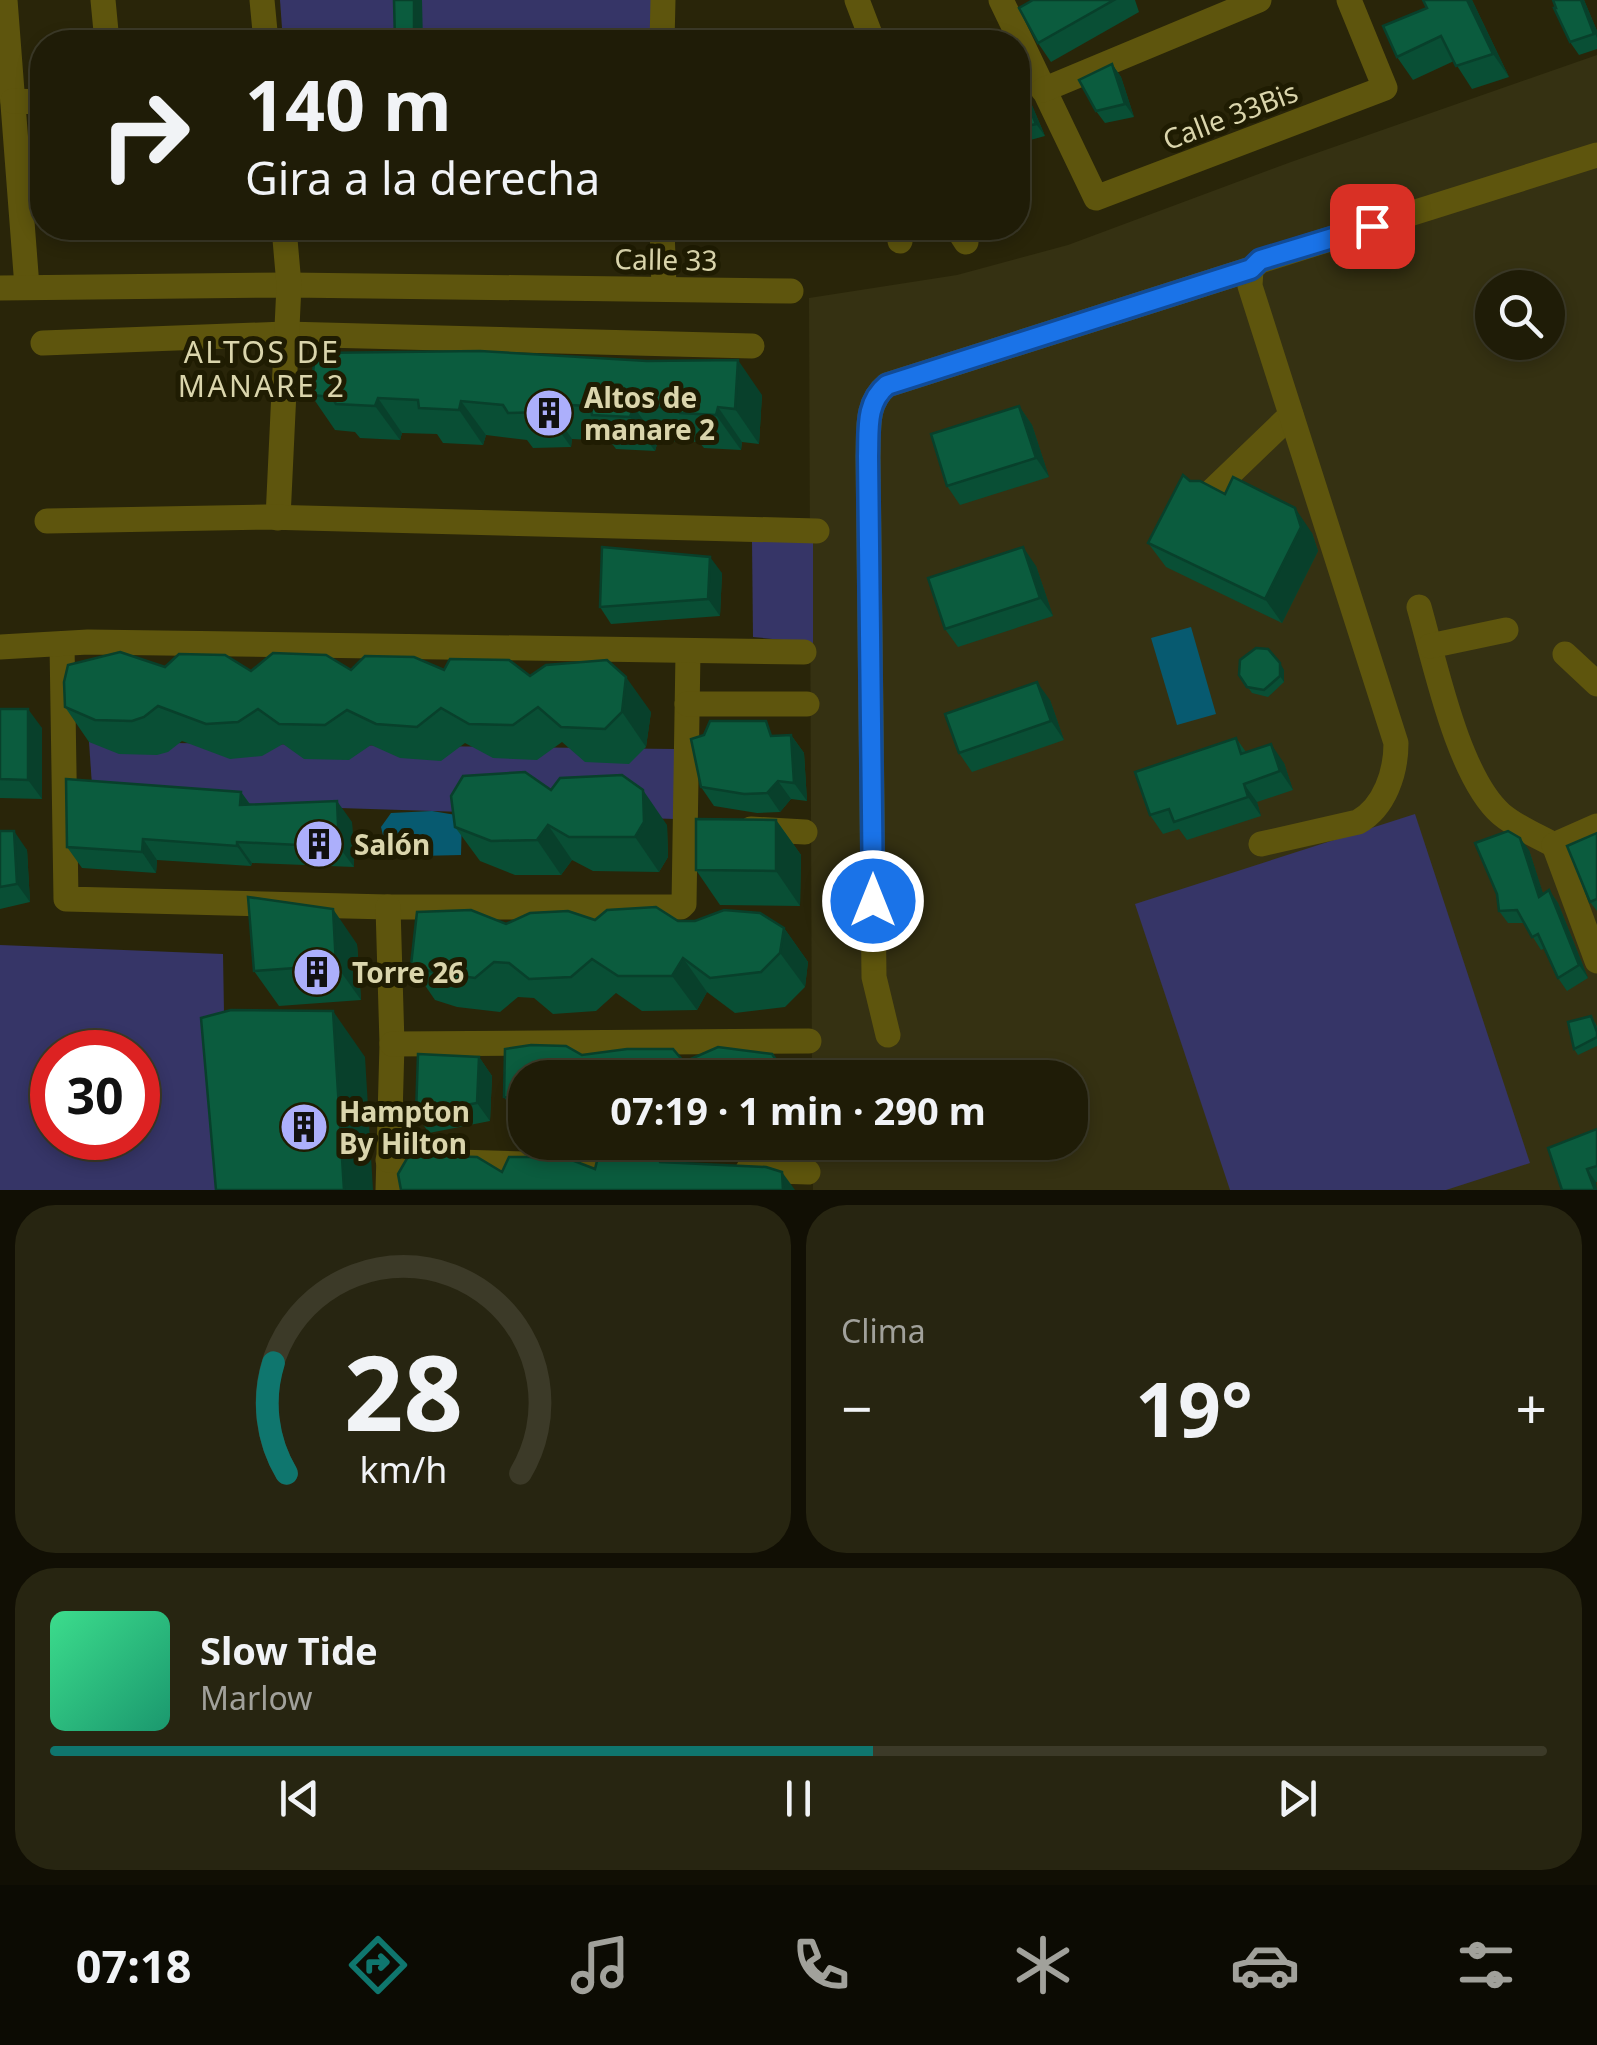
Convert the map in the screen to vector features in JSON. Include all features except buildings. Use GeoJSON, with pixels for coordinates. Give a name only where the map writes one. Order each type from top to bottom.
{"type":"FeatureCollection","features":[{"type":"Feature","properties":{"kind":"street"},"geometry":{"type":"LineString","coordinates":[[6,0],[27,287]]}},
{"type":"Feature","properties":{"kind":"street"},"geometry":{"type":"LineString","coordinates":[[103,0],[106,30]]}},
{"type":"Feature","properties":{"kind":"street"},"geometry":{"type":"LineString","coordinates":[[262,0],[265,30]]}},
{"type":"Feature","properties":{"kind":"street"},"geometry":{"type":"LineString","coordinates":[[663,30],[664,0]]}},
{"type":"Feature","properties":{"kind":"street"},"geometry":{"type":"LineString","coordinates":[[857,0],[868,30]]}},
{"type":"Feature","properties":{"kind":"street"},"geometry":{"type":"LineString","coordinates":[[1001,0],[1015,30]]}},
{"type":"Feature","properties":{"kind":"street"},"geometry":{"type":"LineString","coordinates":[[1030,62],[1043,90],[1259,0]]}},
{"type":"Feature","properties":{"kind":"street","name":"Calle 33Bis"},"geometry":{"type":"LineString","coordinates":[[1043,90],[1096,198],[1385,88],[1349,0]]}},
{"type":"Feature","properties":{"kind":"street"},"geometry":{"type":"LineString","coordinates":[[13,102],[30,102]]}},
{"type":"Feature","properties":{"kind":"street"},"geometry":{"type":"LineString","coordinates":[[1260,844],[1370,816],[1385,791],[1396,758],[1396,743],[1251,278],[1260,260],[1597,155]]}},
{"type":"Feature","properties":{"kind":"street"},"geometry":{"type":"LineString","coordinates":[[278,518],[289,284],[285,240]]}},
{"type":"Feature","properties":{"kind":"street"},"geometry":{"type":"LineString","coordinates":[[662,240],[664,288]]}},
{"type":"Feature","properties":{"kind":"street"},"geometry":{"type":"LineString","coordinates":[[888,1035],[874,977],[868,456],[869,419],[876,396],[887,385],[1251,278]]}},
{"type":"Feature","properties":{"kind":"street","name":"Calle 33"},"geometry":{"type":"LineString","coordinates":[[0,288],[289,284],[790,291]]}},
{"type":"Feature","properties":{"kind":"street"},"geometry":{"type":"LineString","coordinates":[[42,343],[285,334],[752,346]]}},
{"type":"Feature","properties":{"kind":"street"},"geometry":{"type":"LineString","coordinates":[[1213,490],[1292,416]]}},
{"type":"Feature","properties":{"kind":"street"},"geometry":{"type":"LineString","coordinates":[[46,521],[278,518],[818,531]]}},
{"type":"Feature","properties":{"kind":"street"},"geometry":{"type":"LineString","coordinates":[[1419,607],[1452,724],[1484,795],[1512,822],[1554,844],[1594,947]]}},
{"type":"Feature","properties":{"kind":"street"},"geometry":{"type":"LineString","coordinates":[[1430,646],[1506,630]]}},
{"type":"Feature","properties":{"kind":"street"},"geometry":{"type":"LineString","coordinates":[[0,647],[62,644],[804,652]]}},
{"type":"Feature","properties":{"kind":"street"},"geometry":{"type":"LineString","coordinates":[[62,644],[66,899],[388,907],[681,907],[706,827],[687,704],[688,652]]}},
{"type":"Feature","properties":{"kind":"street"},"geometry":{"type":"LineString","coordinates":[[1565,654],[1597,684]]}},
{"type":"Feature","properties":{"kind":"street"},"geometry":{"type":"LineString","coordinates":[[687,704],[807,704]]}},
{"type":"Feature","properties":{"kind":"street"},"geometry":{"type":"LineString","coordinates":[[1554,844],[1597,826]]}},
{"type":"Feature","properties":{"kind":"street"},"geometry":{"type":"LineString","coordinates":[[706,827],[805,832]]}},
{"type":"Feature","properties":{"kind":"street"},"geometry":{"type":"LineString","coordinates":[[388,907],[392,1044],[388,1190]]}},
{"type":"Feature","properties":{"kind":"street"},"geometry":{"type":"LineString","coordinates":[[392,1044],[809,1041]]}},
{"type":"Feature","properties":{"kind":"street"},"geometry":{"type":"LineString","coordinates":[[388,1160],[656,1168]]}},
{"type":"Feature","properties":{"kind":"street"},"geometry":{"type":"LineString","coordinates":[[732,1170],[808,1172]]}},
{"type":"Feature","properties":{"kind":"shaded area"},"geometry":{"type":"Polygon","coordinates":[[[280,0],[659,0],[659,30],[282,30],[280,0]]]}},
{"type":"Feature","properties":{"kind":"shaded area"},"geometry":{"type":"Polygon","coordinates":[[[1597,55],[1597,1190],[813,1190],[813,1160],[1088,1160],[1088,1060],[812,1060],[809,298],[957,275],[1068,245],[1597,55]]]}},
{"type":"Feature","properties":{"kind":"shaded area"},"geometry":{"type":"Polygon","coordinates":[[[752,541],[813,542],[813,643],[753,637],[752,541]]]}},
{"type":"Feature","properties":{"kind":"shaded area"},"geometry":{"type":"Polygon","coordinates":[[[89,742],[674,749],[675,819],[93,800],[89,742]]]}},
{"type":"Feature","properties":{"kind":"shaded area"},"geometry":{"type":"Polygon","coordinates":[[[1415,814],[1530,1163],[1446,1190],[1230,1190],[1135,904],[1415,814]]]}},
{"type":"Feature","properties":{"kind":"shaded area"},"geometry":{"type":"Polygon","coordinates":[[[0,945],[223,954],[227,1190],[0,1190],[0,945]]]}},
{"type":"Feature","properties":{"kind":"water"},"geometry":{"type":"Polygon","coordinates":[[[1191,627],[1216,714],[1177,725],[1151,638],[1191,627]]]}},
{"type":"Feature","properties":{"kind":"water"},"geometry":{"type":"Polygon","coordinates":[[[432,811],[462,816],[461,855],[387,852],[381,827],[391,813],[432,811]]]}},
{"type":"Feature","properties":{"kind":"place","name":"Altos de manare 2"},"geometry":{"type":"Point","coordinates":[549,413]}},
{"type":"Feature","properties":{"kind":"place","name":"Salón"},"geometry":{"type":"Point","coordinates":[319,844]}},
{"type":"Feature","properties":{"kind":"place","name":"Torre 26"},"geometry":{"type":"Point","coordinates":[317,972]}},
{"type":"Feature","properties":{"kind":"place","name":"Hampton By Hilton"},"geometry":{"type":"Point","coordinates":[304,1127]}},
{"type":"Feature","properties":{"kind":"district","name":"ALTOS DE MANARE 2"},"geometry":{"type":"Point","coordinates":[262,368]}},
{"type":"Feature","properties":{"kind":"route"},"geometry":{"type":"LineString","coordinates":[[873,901],[868,456],[870,407],[880,390],[1251,269],[1260,260],[1372,226]]}}]}
